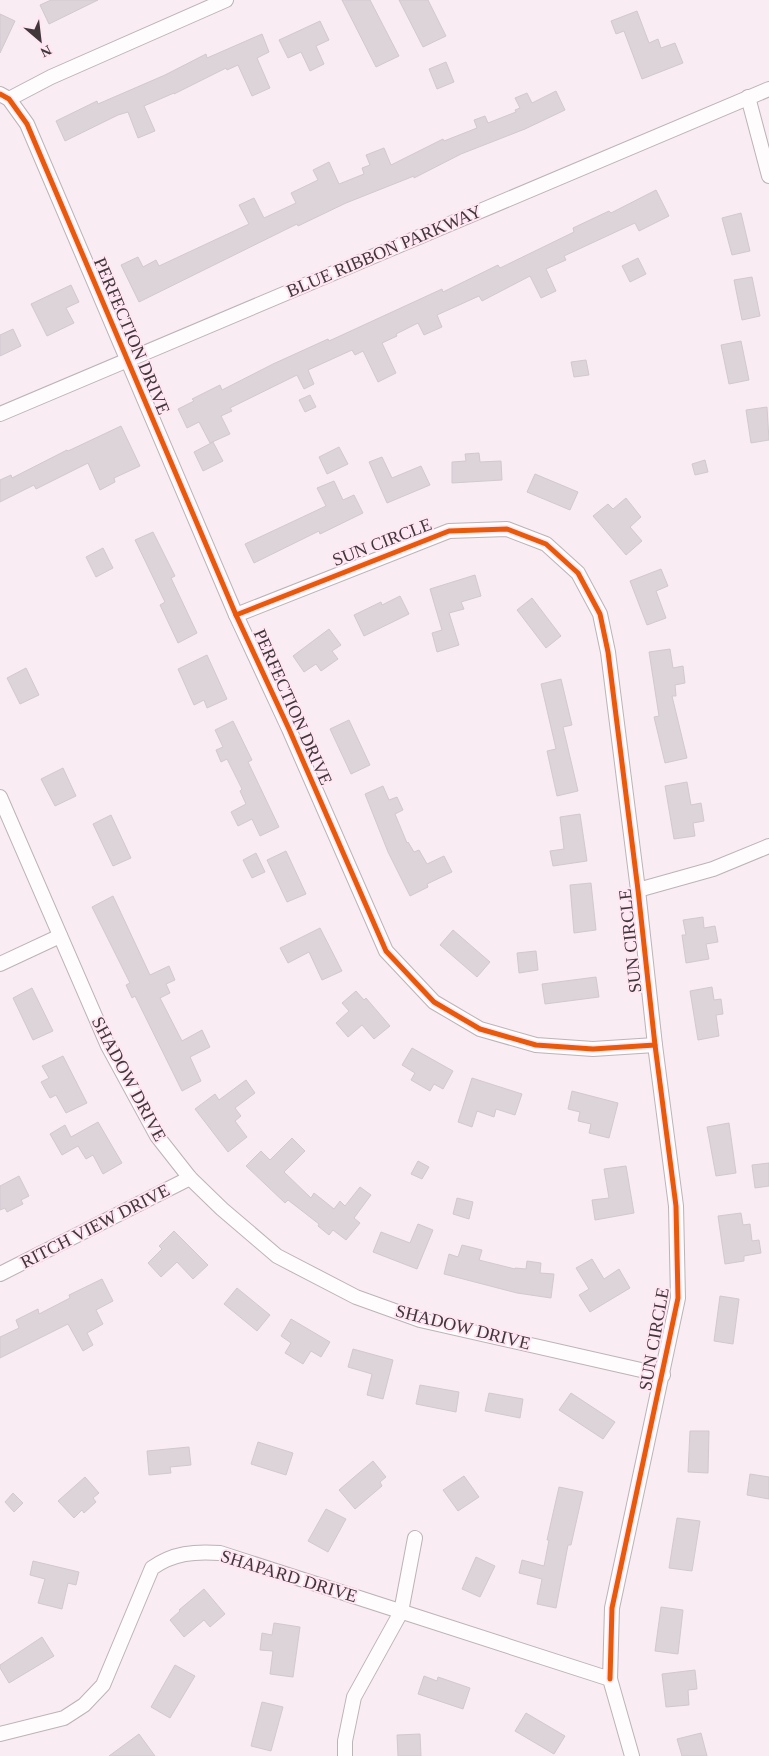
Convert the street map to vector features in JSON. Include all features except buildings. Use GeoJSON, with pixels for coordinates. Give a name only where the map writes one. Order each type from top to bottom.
{"type":"FeatureCollection","features":[{"type":"Feature","properties":{"kind":"street"},"geometry":{"type":"LineString","coordinates":[[4,97],[226,0]]}},
{"type":"Feature","properties":{"kind":"street","name":"BLUE RIBBON PARKWAY"},"geometry":{"type":"LineString","coordinates":[[0,414],[769,89]]}},
{"type":"Feature","properties":{"kind":"street","name":"PERFECTION DRIVE"},"geometry":{"type":"LineString","coordinates":[[4,97],[27,124],[236,615],[289,730],[386,951],[434,1002],[480,1029],[536,1045],[593,1049],[655,1046]]}},
{"type":"Feature","properties":{"kind":"street"},"geometry":{"type":"LineString","coordinates":[[748,97],[769,176]]}},
{"type":"Feature","properties":{"kind":"street","name":"SUN CIRCLE"},"geometry":{"type":"LineString","coordinates":[[236,615],[449,531],[507,529],[546,544],[578,573],[600,614],[608,652],[676,1206],[678,1298],[612,1608],[610,1679],[632,1756]]}},
{"type":"Feature","properties":{"kind":"street","name":"SHADOW DRIVE"},"geometry":{"type":"LineString","coordinates":[[0,797],[108,1046],[157,1136],[190,1178],[222,1209],[278,1256],[356,1297],[420,1320],[663,1375]]}},
{"type":"Feature","properties":{"kind":"street"},"geometry":{"type":"LineString","coordinates":[[638,890],[713,869],[769,846]]}},
{"type":"Feature","properties":{"kind":"street"},"geometry":{"type":"LineString","coordinates":[[0,964],[60,936]]}},
{"type":"Feature","properties":{"kind":"street","name":"RITCH VIEW DRIVE"},"geometry":{"type":"LineString","coordinates":[[0,1274],[190,1178]]}},
{"type":"Feature","properties":{"kind":"street"},"geometry":{"type":"LineString","coordinates":[[345,1756],[345,1741],[354,1697],[401,1612],[415,1538]]}},
{"type":"Feature","properties":{"kind":"street","name":"SHAPARD DRIVE"},"geometry":{"type":"LineString","coordinates":[[0,1734],[64,1718],[84,1705],[103,1685],[152,1568],[163,1560],[176,1556],[199,1551],[220,1553],[401,1612]]}},
{"type":"Feature","properties":{"kind":"street"},"geometry":{"type":"LineString","coordinates":[[401,1612],[610,1679]]}},
{"type":"Feature","properties":{"kind":"cycle path"},"geometry":{"type":"LineString","coordinates":[[0,94],[9,99],[27,124],[236,615],[289,729],[386,951],[434,1002],[480,1029],[536,1045],[593,1049],[655,1045]]}},
{"type":"Feature","properties":{"kind":"cycle path"},"geometry":{"type":"LineString","coordinates":[[236,615],[449,531],[507,529],[546,544],[578,573],[600,614],[608,652],[676,1206],[678,1298],[612,1608],[610,1679]]}}]}
